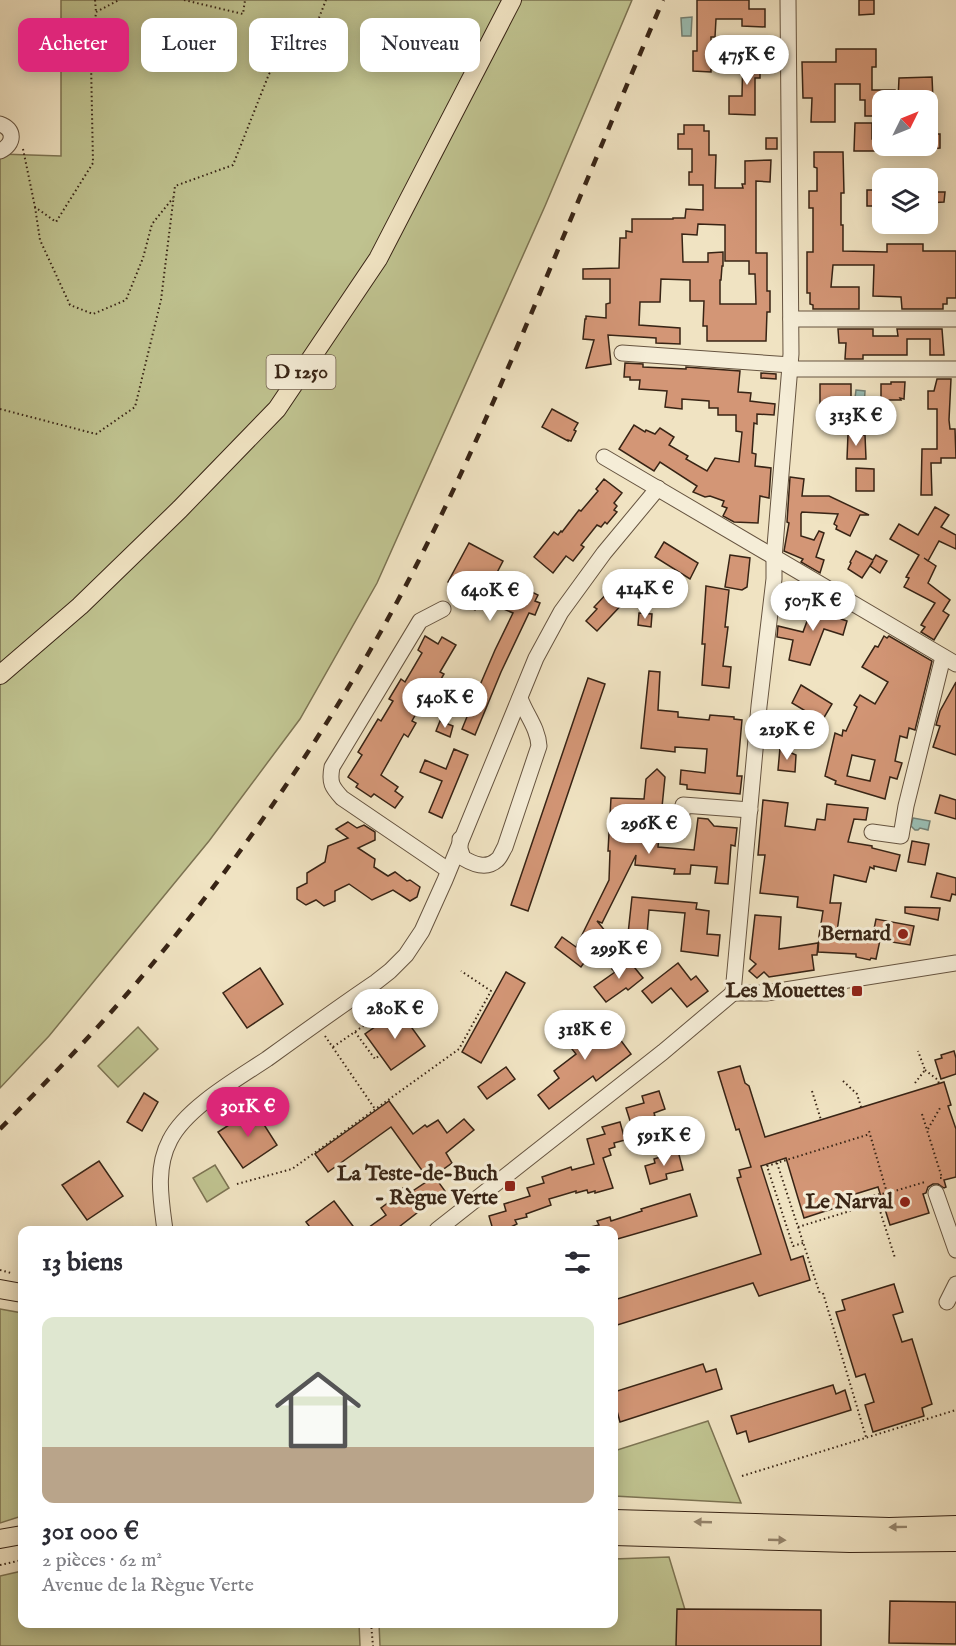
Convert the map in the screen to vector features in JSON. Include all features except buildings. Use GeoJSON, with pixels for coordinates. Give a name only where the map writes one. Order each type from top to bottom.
{"type":"FeatureCollection","features":[{"type":"Feature","properties":{"kind":"main road","name":"D 1250"},"geometry":{"type":"LineString","coordinates":[[0,675],[80,606],[180,509],[277,409],[378,259],[512,0]]}},
{"type":"Feature","properties":{"kind":"main road"},"geometry":{"type":"LineString","coordinates":[[0,1289],[18,1292]]}},
{"type":"Feature","properties":{"kind":"main road"},"geometry":{"type":"LineString","coordinates":[[618,1519],[889,1527],[956,1525]]}},
{"type":"Feature","properties":{"kind":"main road"},"geometry":{"type":"LineString","coordinates":[[0,1539],[18,1536]]}},
{"type":"Feature","properties":{"kind":"main road"},"geometry":{"type":"LineString","coordinates":[[618,1536],[850,1543],[956,1542]]}},
{"type":"Feature","properties":{"kind":"street"},"geometry":{"type":"LineString","coordinates":[[733,993],[759,706],[774,579],[791,367],[788,0]]}},
{"type":"Feature","properties":{"kind":"street"},"geometry":{"type":"LineString","coordinates":[[0,124],[4,124],[11,137],[10,144],[0,151]]}},
{"type":"Feature","properties":{"kind":"street"},"geometry":{"type":"LineString","coordinates":[[791,319],[956,320]]}},
{"type":"Feature","properties":{"kind":"street"},"geometry":{"type":"LineString","coordinates":[[622,353],[791,367],[956,369]]}},
{"type":"Feature","properties":{"kind":"street"},"geometry":{"type":"LineString","coordinates":[[604,457],[949,661],[906,806],[901,836],[872,832]]}},
{"type":"Feature","properties":{"kind":"street"},"geometry":{"type":"LineString","coordinates":[[164,1226],[160,1191],[163,1158],[170,1140],[181,1124],[192,1112],[218,1092],[390,971],[406,955],[422,931],[536,658],[561,612],[604,553],[657,488]]}},
{"type":"Feature","properties":{"kind":"street"},"geometry":{"type":"LineString","coordinates":[[443,609],[420,621],[332,767],[330,778],[333,788],[342,798],[448,870]]}},
{"type":"Feature","properties":{"kind":"street"},"geometry":{"type":"LineString","coordinates":[[460,839],[463,858],[475,865],[485,865],[498,860],[505,847],[539,746],[538,734],[520,699]]}},
{"type":"Feature","properties":{"kind":"street"},"geometry":{"type":"LineString","coordinates":[[680,829],[683,805],[750,810]]}},
{"type":"Feature","properties":{"kind":"street"},"geometry":{"type":"LineString","coordinates":[[442,1226],[670,1047],[733,993],[766,993],[956,963]]}},
{"type":"Feature","properties":{"kind":"street"},"geometry":{"type":"LineString","coordinates":[[936,1193],[956,1250]]}},
{"type":"Feature","properties":{"kind":"street"},"geometry":{"type":"LineString","coordinates":[[947,1302],[956,1284]]}},
{"type":"Feature","properties":{"kind":"path"},"geometry":{"type":"LineString","coordinates":[[35,207],[56,222],[93,163],[91,62],[95,0]]}},
{"type":"Feature","properties":{"kind":"path"},"geometry":{"type":"LineString","coordinates":[[96,12],[119,0]]}},
{"type":"Feature","properties":{"kind":"path"},"geometry":{"type":"LineString","coordinates":[[184,0],[243,14],[245,0]]}},
{"type":"Feature","properties":{"kind":"path"},"geometry":{"type":"LineString","coordinates":[[0,409],[96,434],[135,407],[161,300],[176,186],[233,165],[269,74],[313,33],[326,0]]}},
{"type":"Feature","properties":{"kind":"path"},"geometry":{"type":"LineString","coordinates":[[23,149],[40,240],[70,305],[93,314],[126,300],[143,258],[152,224],[174,196]]}},
{"type":"Feature","properties":{"kind":"path"},"geometry":{"type":"LineString","coordinates":[[237,1184],[291,1169],[459,1049],[491,991],[461,971]]}},
{"type":"Feature","properties":{"kind":"path"},"geometry":{"type":"LineString","coordinates":[[333,1047],[382,1013]]}},
{"type":"Feature","properties":{"kind":"path"},"geometry":{"type":"LineString","coordinates":[[317,1023],[375,1109]]}},
{"type":"Feature","properties":{"kind":"path"},"geometry":{"type":"LineString","coordinates":[[355,1032],[375,1059],[380,1055]]}},
{"type":"Feature","properties":{"kind":"path"},"geometry":{"type":"LineString","coordinates":[[918,1051],[925,1070],[939,1083]]}},
{"type":"Feature","properties":{"kind":"path"},"geometry":{"type":"LineString","coordinates":[[915,1083],[925,1070]]}},
{"type":"Feature","properties":{"kind":"path"},"geometry":{"type":"LineString","coordinates":[[843,1081],[856,1094],[861,1107]]}},
{"type":"Feature","properties":{"kind":"path"},"geometry":{"type":"LineString","coordinates":[[812,1091],[820,1120]]}},
{"type":"Feature","properties":{"kind":"path"},"geometry":{"type":"LineString","coordinates":[[927,1131],[940,1108]]}},
{"type":"Feature","properties":{"kind":"path"},"geometry":{"type":"LineString","coordinates":[[798,1227],[850,1211],[847,1204],[942,1178],[922,1114]]}},
{"type":"Feature","properties":{"kind":"path"},"geometry":{"type":"LineString","coordinates":[[803,1243],[793,1246],[767,1166],[870,1132],[887,1193]]}},
{"type":"Feature","properties":{"kind":"path"},"geometry":{"type":"LineString","coordinates":[[777,1163],[867,1437]]}},
{"type":"Feature","properties":{"kind":"path"},"geometry":{"type":"LineString","coordinates":[[874,1195],[895,1258]]}},
{"type":"Feature","properties":{"kind":"path"},"geometry":{"type":"LineString","coordinates":[[0,1270],[14,1274]]}},
{"type":"Feature","properties":{"kind":"path"},"geometry":{"type":"LineString","coordinates":[[742,1476],[956,1410]]}},
{"type":"Feature","properties":{"kind":"path"},"geometry":{"type":"LineString","coordinates":[[0,1565],[18,1561]]}},
{"type":"Feature","properties":{"kind":"path"},"geometry":{"type":"LineString","coordinates":[[371,1628],[373,1646]]}},
{"type":"Feature","properties":{"kind":"green space"},"geometry":{"type":"Polygon","coordinates":[[[61,0],[632,0],[545,206],[377,583],[300,719],[209,841],[49,1036],[0,1088],[0,154],[61,156],[61,72],[129,72],[129,18],[61,18],[61,0]]]}},
{"type":"Feature","properties":{"kind":"green space"},"geometry":{"type":"Polygon","coordinates":[[[138,1027],[158,1049],[118,1087],[98,1066],[138,1027]]]}},
{"type":"Feature","properties":{"kind":"green space"},"geometry":{"type":"Polygon","coordinates":[[[215,1165],[229,1188],[207,1202],[193,1178],[215,1165]]]}},
{"type":"Feature","properties":{"kind":"green space"},"geometry":{"type":"Polygon","coordinates":[[[0,1309],[18,1312],[18,1517],[0,1523],[0,1309]]]}},
{"type":"Feature","properties":{"kind":"green space"},"geometry":{"type":"Polygon","coordinates":[[[708,1421],[741,1503],[618,1496],[618,1450],[708,1421]]]}},
{"type":"Feature","properties":{"kind":"green space"},"geometry":{"type":"Polygon","coordinates":[[[669,1557],[696,1646],[380,1646],[379,1628],[618,1628],[618,1559],[669,1557]]]}},
{"type":"Feature","properties":{"kind":"green space"},"geometry":{"type":"Polygon","coordinates":[[[18,1572],[18,1628],[359,1628],[360,1646],[0,1646],[0,1576],[18,1572]]]}},
{"type":"Feature","properties":{"kind":"water"},"geometry":{"type":"Polygon","coordinates":[[[692,17],[691,36],[682,36],[681,18],[692,17]]]}},
{"type":"Feature","properties":{"kind":"water"},"geometry":{"type":"Polygon","coordinates":[[[856,390],[865,391],[864,407],[854,406],[856,390]]]}},
{"type":"Feature","properties":{"kind":"water"},"geometry":{"type":"Polygon","coordinates":[[[913,818],[930,821],[928,830],[920,828],[915,830],[911,826],[913,818]]]}},
{"type":"Feature","properties":{"kind":"railway"},"geometry":{"type":"LineString","coordinates":[[0,1129],[113,1010],[182,928],[275,802],[359,669],[407,583],[468,458],[663,0]]}},
{"type":"Feature","properties":{"kind":"place","name":"Bernard"},"geometry":{"type":"Point","coordinates":[903,934]}},
{"type":"Feature","properties":{"kind":"place","name":"Les Mouettes"},"geometry":{"type":"Point","coordinates":[857,991]}},
{"type":"Feature","properties":{"kind":"place","name":"La Teste-de-Buch - Règue Verte"},"geometry":{"type":"Point","coordinates":[510,1186]}},
{"type":"Feature","properties":{"kind":"place","name":"Le Narval"},"geometry":{"type":"Point","coordinates":[905,1202]}}]}
